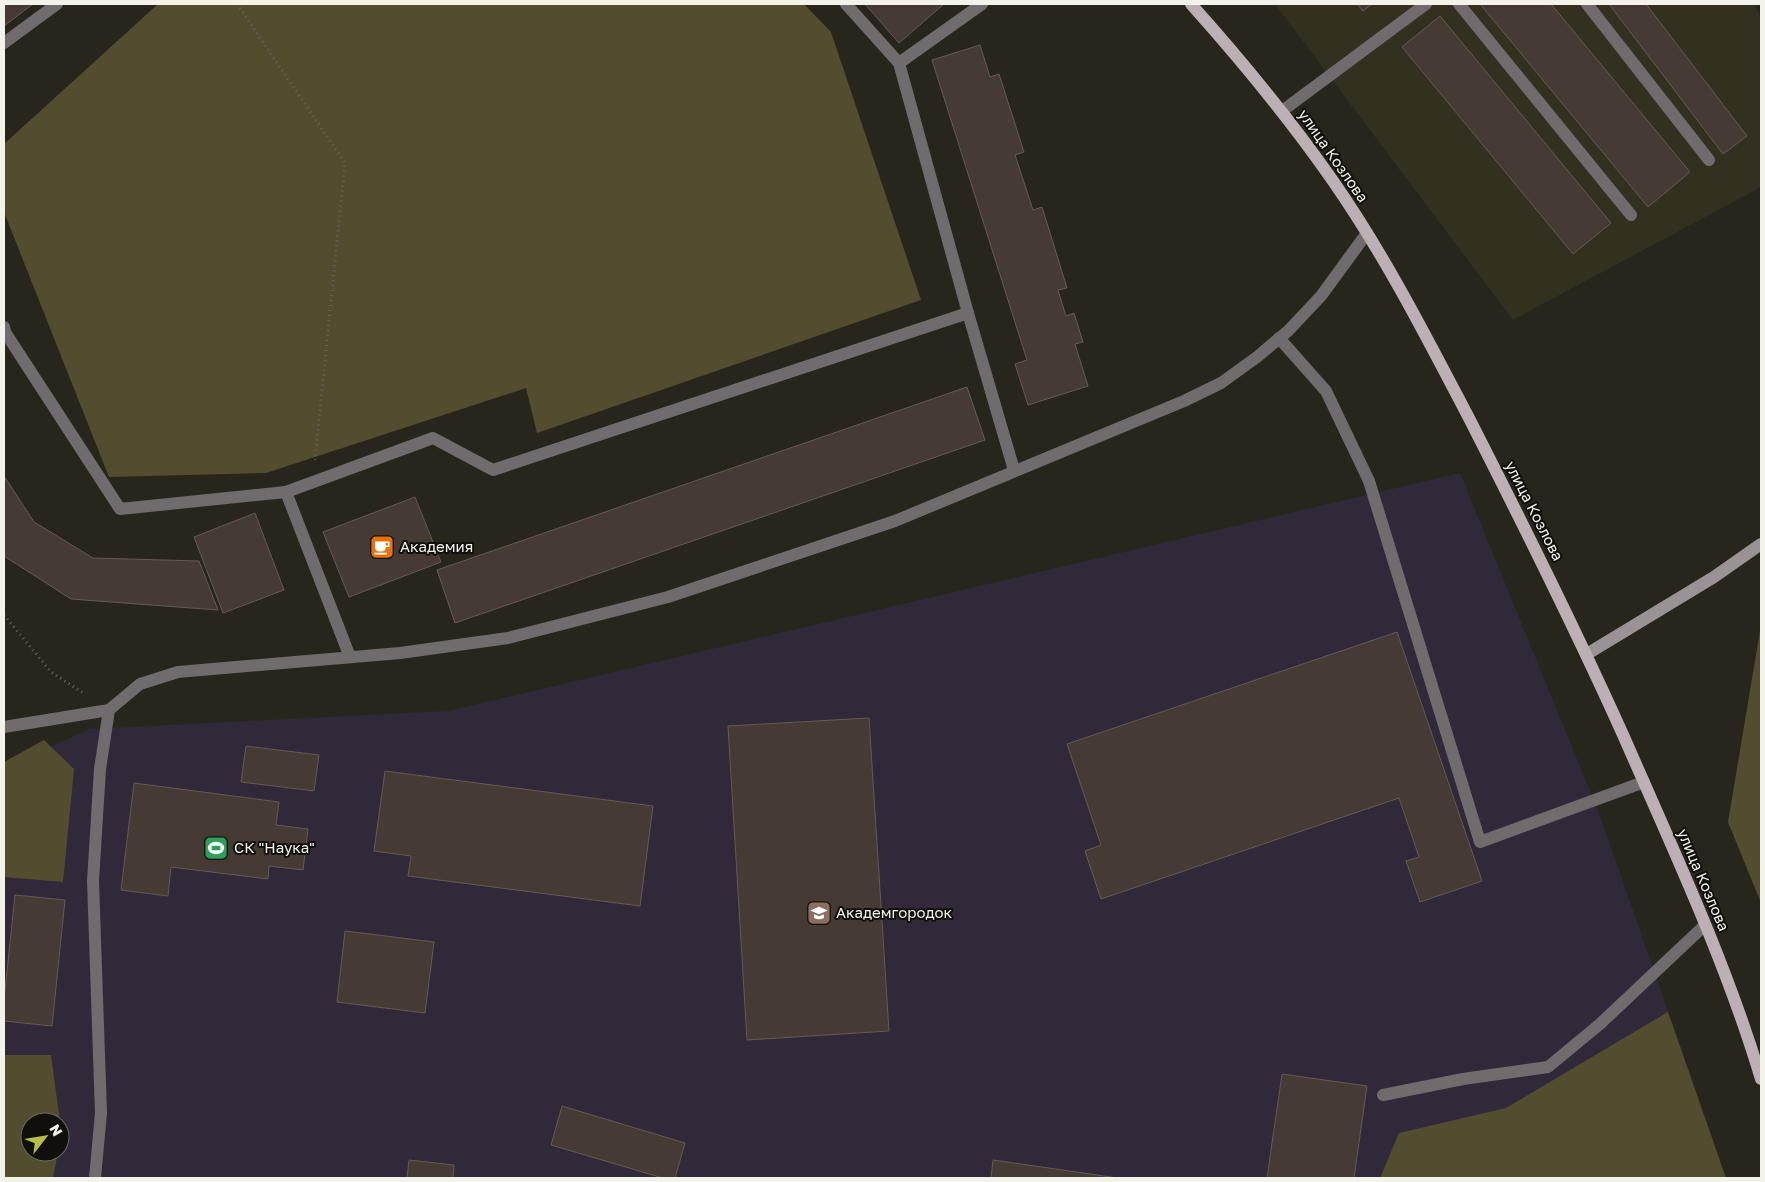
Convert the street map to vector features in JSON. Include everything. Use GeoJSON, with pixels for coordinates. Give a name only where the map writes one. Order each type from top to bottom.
{"type":"FeatureCollection","features":[{"type":"Feature","properties":{"kind":"main road","name":"улица Козлова"},"geometry":{"type":"LineString","coordinates":[[1191,4],[1282,111],[1334,182],[1367,233],[1432,348],[1507,492],[1587,654],[1705,925],[1746,1027],[1761,1080]]}},
{"type":"Feature","properties":{"kind":"main road"},"geometry":{"type":"LineString","coordinates":[[1587,654],[1714,577],[1761,544]]}},
{"type":"Feature","properties":{"kind":"street"},"geometry":{"type":"LineString","coordinates":[[4,43],[57,4]]}},
{"type":"Feature","properties":{"kind":"street"},"geometry":{"type":"LineString","coordinates":[[846,4],[899,63],[968,313],[1014,470]]}},
{"type":"Feature","properties":{"kind":"street"},"geometry":{"type":"LineString","coordinates":[[899,63],[982,4]]}},
{"type":"Feature","properties":{"kind":"street"},"geometry":{"type":"LineString","coordinates":[[1282,111],[1426,4]]}},
{"type":"Feature","properties":{"kind":"street"},"geometry":{"type":"LineString","coordinates":[[1460,4],[1631,215]]}},
{"type":"Feature","properties":{"kind":"street"},"geometry":{"type":"LineString","coordinates":[[1587,4],[1709,160]]}},
{"type":"Feature","properties":{"kind":"street"},"geometry":{"type":"LineString","coordinates":[[4,727],[109,710],[140,684],[178,672],[400,653],[508,638],[668,597],[895,521],[1184,401],[1221,383],[1257,357],[1279,338],[1321,296],[1367,233]]}},
{"type":"Feature","properties":{"kind":"street"},"geometry":{"type":"LineString","coordinates":[[4,327],[5,332],[120,509],[286,492],[432,438],[492,470],[968,313]]}},
{"type":"Feature","properties":{"kind":"street"},"geometry":{"type":"LineString","coordinates":[[1279,338],[1326,391],[1369,481],[1480,842],[1644,782]]}},
{"type":"Feature","properties":{"kind":"street"},"geometry":{"type":"LineString","coordinates":[[286,492],[350,657]]}},
{"type":"Feature","properties":{"kind":"street"},"geometry":{"type":"LineString","coordinates":[[95,1178],[101,1113],[93,881],[100,769],[109,710]]}},
{"type":"Feature","properties":{"kind":"street"},"geometry":{"type":"LineString","coordinates":[[1383,1095],[1463,1079],[1548,1067],[1600,1024],[1705,925]]}},
{"type":"Feature","properties":{"kind":"path"},"geometry":{"type":"LineString","coordinates":[[237,4],[346,163],[312,482]]}},
{"type":"Feature","properties":{"kind":"path"},"geometry":{"type":"LineString","coordinates":[[4,615],[51,672],[109,710]]}},
{"type":"Feature","properties":{"kind":"shaded area"},"geometry":{"type":"Polygon","coordinates":[[[158,4],[804,4],[831,32],[921,300],[537,433],[526,388],[266,473],[109,477],[4,212],[4,144],[158,4]]]}},
{"type":"Feature","properties":{"kind":"shaded area"},"geometry":{"type":"Polygon","coordinates":[[[1275,4],[1755,4],[1761,19],[1761,187],[1513,320],[1275,4]]]}},
{"type":"Feature","properties":{"kind":"shaded area","name":"Академгородок"},"geometry":{"type":"Polygon","coordinates":[[[1460,473],[1599,813],[1726,1178],[4,1178],[4,763],[14,762],[90,729],[448,711],[1460,473]]]}},
{"type":"Feature","properties":{"kind":"shaded area"},"geometry":{"type":"Polygon","coordinates":[[[1761,625],[1761,903],[1728,822],[1761,625]]]}},
{"type":"Feature","properties":{"kind":"shaded area"},"geometry":{"type":"Polygon","coordinates":[[[44,740],[74,769],[63,882],[4,877],[4,762],[44,740]]]}},
{"type":"Feature","properties":{"kind":"shaded area"},"geometry":{"type":"Polygon","coordinates":[[[1668,1012],[1726,1178],[1380,1178],[1399,1133],[1506,1108],[1668,1012]]]}},
{"type":"Feature","properties":{"kind":"shaded area"},"geometry":{"type":"Polygon","coordinates":[[[4,1055],[51,1055],[59,1112],[20,1112],[20,1162],[56,1162],[53,1178],[4,1178],[4,1055]]]}},
{"type":"Feature","properties":{"kind":"building"},"geometry":{"type":"Polygon","coordinates":[[[4,4],[33,4],[4,26],[4,4]]]}},
{"type":"Feature","properties":{"kind":"building"},"geometry":{"type":"Polygon","coordinates":[[[865,4],[944,4],[899,43],[865,4]]]}},
{"type":"Feature","properties":{"kind":"building"},"geometry":{"type":"Polygon","coordinates":[[[1357,4],[1372,4],[1363,11],[1357,4]]]}},
{"type":"Feature","properties":{"kind":"building"},"geometry":{"type":"Polygon","coordinates":[[[1480,4],[1551,4],[1690,172],[1648,207],[1480,4]]]}},
{"type":"Feature","properties":{"kind":"building"},"geometry":{"type":"Polygon","coordinates":[[[1609,4],[1646,4],[1747,136],[1723,154],[1609,4]]]}},
{"type":"Feature","properties":{"kind":"building"},"geometry":{"type":"Polygon","coordinates":[[[1440,16],[1611,223],[1573,254],[1402,47],[1440,16]]]}},
{"type":"Feature","properties":{"kind":"building"},"geometry":{"type":"Polygon","coordinates":[[[980,45],[990,77],[999,74],[1024,152],[1015,155],[1033,210],[1042,207],[1067,288],[1058,290],[1066,316],[1074,313],[1083,342],[1075,344],[1088,386],[1028,405],[1015,364],[1027,360],[932,60],[980,45]]]}},
{"type":"Feature","properties":{"kind":"building"},"geometry":{"type":"Polygon","coordinates":[[[967,387],[985,440],[455,623],[437,570],[967,387]]]}},
{"type":"Feature","properties":{"kind":"building"},"geometry":{"type":"Polygon","coordinates":[[[4,476],[34,522],[93,558],[199,561],[218,610],[71,599],[4,556],[4,476]]]}},
{"type":"Feature","properties":{"kind":"building","name":"Академия"},"geometry":{"type":"Polygon","coordinates":[[[415,497],[441,562],[349,597],[323,532],[415,497]]]}},
{"type":"Feature","properties":{"kind":"building"},"geometry":{"type":"Polygon","coordinates":[[[255,513],[284,590],[223,613],[194,537],[255,513]]]}},
{"type":"Feature","properties":{"kind":"building"},"geometry":{"type":"Polygon","coordinates":[[[1397,632],[1482,881],[1420,902],[1406,861],[1419,857],[1399,798],[1101,899],[1085,851],[1101,845],[1067,744],[1397,632]]]}},
{"type":"Feature","properties":{"kind":"building"},"geometry":{"type":"Polygon","coordinates":[[[869,718],[889,1031],[747,1040],[728,726],[869,718]]]}},
{"type":"Feature","properties":{"kind":"building"},"geometry":{"type":"Polygon","coordinates":[[[246,746],[319,755],[314,791],[241,782],[246,746]]]}},
{"type":"Feature","properties":{"kind":"building"},"geometry":{"type":"Polygon","coordinates":[[[385,771],[653,806],[640,906],[408,876],[411,856],[374,851],[385,771]]]}},
{"type":"Feature","properties":{"kind":"building","name":"СК \"Наука\""},"geometry":{"type":"Polygon","coordinates":[[[134,783],[279,802],[276,825],[308,829],[303,870],[269,866],[268,879],[171,867],[168,896],[121,890],[134,783]]]}},
{"type":"Feature","properties":{"kind":"building"},"geometry":{"type":"Polygon","coordinates":[[[15,895],[65,900],[52,1026],[4,1021],[4,1000],[15,895]]]}},
{"type":"Feature","properties":{"kind":"building"},"geometry":{"type":"Polygon","coordinates":[[[345,931],[434,942],[425,1013],[337,1002],[345,931]]]}},
{"type":"Feature","properties":{"kind":"building"},"geometry":{"type":"Polygon","coordinates":[[[1282,1074],[1367,1086],[1354,1178],[1267,1178],[1282,1074]]]}},
{"type":"Feature","properties":{"kind":"building"},"geometry":{"type":"Polygon","coordinates":[[[562,1106],[685,1143],[675,1178],[663,1178],[551,1145],[562,1106]]]}},
{"type":"Feature","properties":{"kind":"building"},"geometry":{"type":"Polygon","coordinates":[[[409,1160],[454,1165],[453,1178],[407,1178],[409,1160]]]}},
{"type":"Feature","properties":{"kind":"building"},"geometry":{"type":"Polygon","coordinates":[[[993,1160],[1118,1178],[991,1178],[993,1160]]]}},
{"type":"Feature","properties":{"kind":"place","name":"Академия"},"geometry":{"type":"Point","coordinates":[382,547]}},
{"type":"Feature","properties":{"kind":"place","name":"СК \"Наука\""},"geometry":{"type":"Point","coordinates":[216,848]}},
{"type":"Feature","properties":{"kind":"place","name":"Академгородок"},"geometry":{"type":"Point","coordinates":[819,913]}}]}
